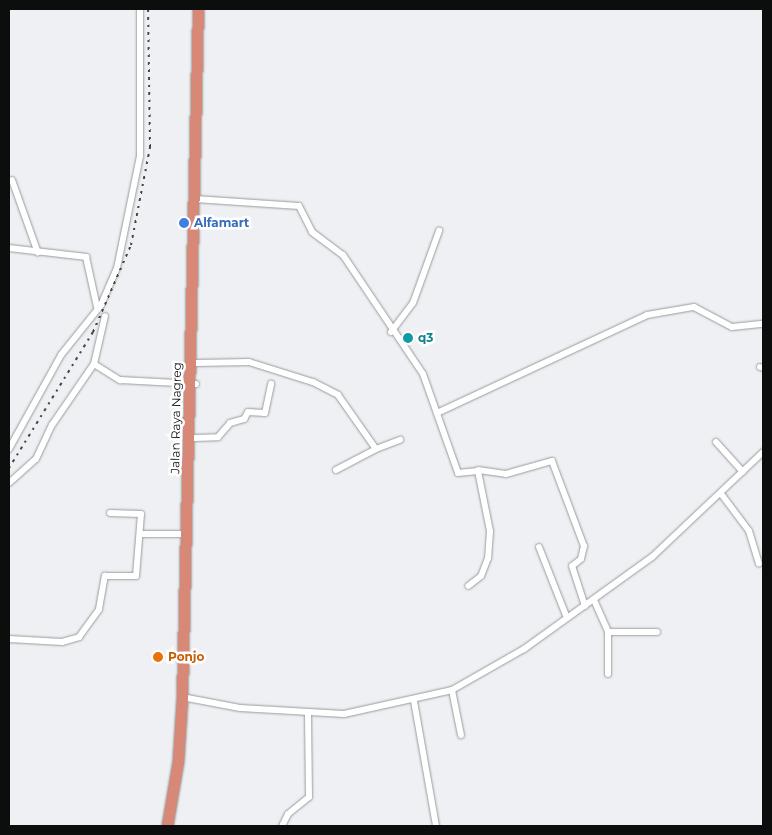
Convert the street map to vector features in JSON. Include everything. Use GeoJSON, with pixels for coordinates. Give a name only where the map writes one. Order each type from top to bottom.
{"type":"FeatureCollection","features":[{"type":"Feature","properties":{"kind":"highway","name":"Jalan Raya Nagreg"},"geometry":{"type":"LineString","coordinates":[[175,826],[185,697],[195,438],[193,384],[196,362],[198,9]]}},
{"type":"Feature","properties":{"kind":"highway","name":"Jalan Raya Nagreg"},"geometry":{"type":"LineString","coordinates":[[167,826],[178,761],[185,697],[187,534],[205,9]]}},
{"type":"Feature","properties":{"kind":"street"},"geometry":{"type":"LineString","coordinates":[[9,449],[60,355],[97,307],[117,268],[140,156],[140,9]]}},
{"type":"Feature","properties":{"kind":"street"},"geometry":{"type":"LineString","coordinates":[[12,180],[38,253]]}},
{"type":"Feature","properties":{"kind":"street"},"geometry":{"type":"LineString","coordinates":[[198,200],[299,206],[312,232],[343,255],[392,332],[423,374],[458,473],[478,470],[506,474],[552,461],[584,546],[581,559],[572,566],[585,606]]}},
{"type":"Feature","properties":{"kind":"street"},"geometry":{"type":"LineString","coordinates":[[392,332],[413,303],[439,232]]}},
{"type":"Feature","properties":{"kind":"street"},"geometry":{"type":"LineString","coordinates":[[9,256],[9,248],[38,253],[86,257],[97,307]]}},
{"type":"Feature","properties":{"kind":"street"},"geometry":{"type":"LineString","coordinates":[[437,413],[647,315],[694,307],[732,327],[763,324]]}},
{"type":"Feature","properties":{"kind":"street"},"geometry":{"type":"LineString","coordinates":[[9,484],[36,459],[52,425],[94,364],[104,316]]}},
{"type":"Feature","properties":{"kind":"street"},"geometry":{"type":"LineString","coordinates":[[196,362],[250,362],[333,391],[376,450]]}},
{"type":"Feature","properties":{"kind":"street"},"geometry":{"type":"LineString","coordinates":[[94,364],[120,380],[193,384]]}},
{"type":"Feature","properties":{"kind":"street"},"geometry":{"type":"LineString","coordinates":[[195,438],[220,436],[230,423],[244,419],[248,412],[265,413],[271,384]]}},
{"type":"Feature","properties":{"kind":"street"},"geometry":{"type":"LineString","coordinates":[[336,470],[400,440]]}},
{"type":"Feature","properties":{"kind":"street"},"geometry":{"type":"LineString","coordinates":[[716,442],[744,472]]}},
{"type":"Feature","properties":{"kind":"street"},"geometry":{"type":"LineString","coordinates":[[185,697],[308,713],[354,713],[414,701],[452,690],[518,653],[594,600],[664,547],[722,494],[763,452]]}},
{"type":"Feature","properties":{"kind":"street"},"geometry":{"type":"LineString","coordinates":[[468,586],[481,576],[488,558],[490,531],[478,470]]}},
{"type":"Feature","properties":{"kind":"street"},"geometry":{"type":"LineString","coordinates":[[722,494],[749,531],[759,564]]}},
{"type":"Feature","properties":{"kind":"street"},"geometry":{"type":"LineString","coordinates":[[9,639],[62,642],[81,636],[99,609],[104,577],[136,576],[143,534],[139,512],[110,514]]}},
{"type":"Feature","properties":{"kind":"street"},"geometry":{"type":"LineString","coordinates":[[143,534],[187,534]]}},
{"type":"Feature","properties":{"kind":"street"},"geometry":{"type":"LineString","coordinates":[[539,547],[567,618]]}},
{"type":"Feature","properties":{"kind":"street"},"geometry":{"type":"LineString","coordinates":[[594,600],[608,632],[608,674]]}},
{"type":"Feature","properties":{"kind":"street"},"geometry":{"type":"LineString","coordinates":[[608,632],[656,632]]}},
{"type":"Feature","properties":{"kind":"street"},"geometry":{"type":"LineString","coordinates":[[452,690],[461,735]]}},
{"type":"Feature","properties":{"kind":"street"},"geometry":{"type":"LineString","coordinates":[[414,701],[436,826]]}},
{"type":"Feature","properties":{"kind":"street"},"geometry":{"type":"LineString","coordinates":[[282,826],[288,814],[309,797],[308,713]]}},
{"type":"Feature","properties":{"kind":"railway"},"geometry":{"type":"LineString","coordinates":[[9,468],[93,332],[131,245],[150,147],[148,9]]}},
{"type":"Feature","properties":{"kind":"place","name":"Alfamart"},"geometry":{"type":"Point","coordinates":[184,223]}},
{"type":"Feature","properties":{"kind":"place","name":"q3"},"geometry":{"type":"Point","coordinates":[408,338]}},
{"type":"Feature","properties":{"kind":"place","name":"Ponjo"},"geometry":{"type":"Point","coordinates":[158,657]}}]}
